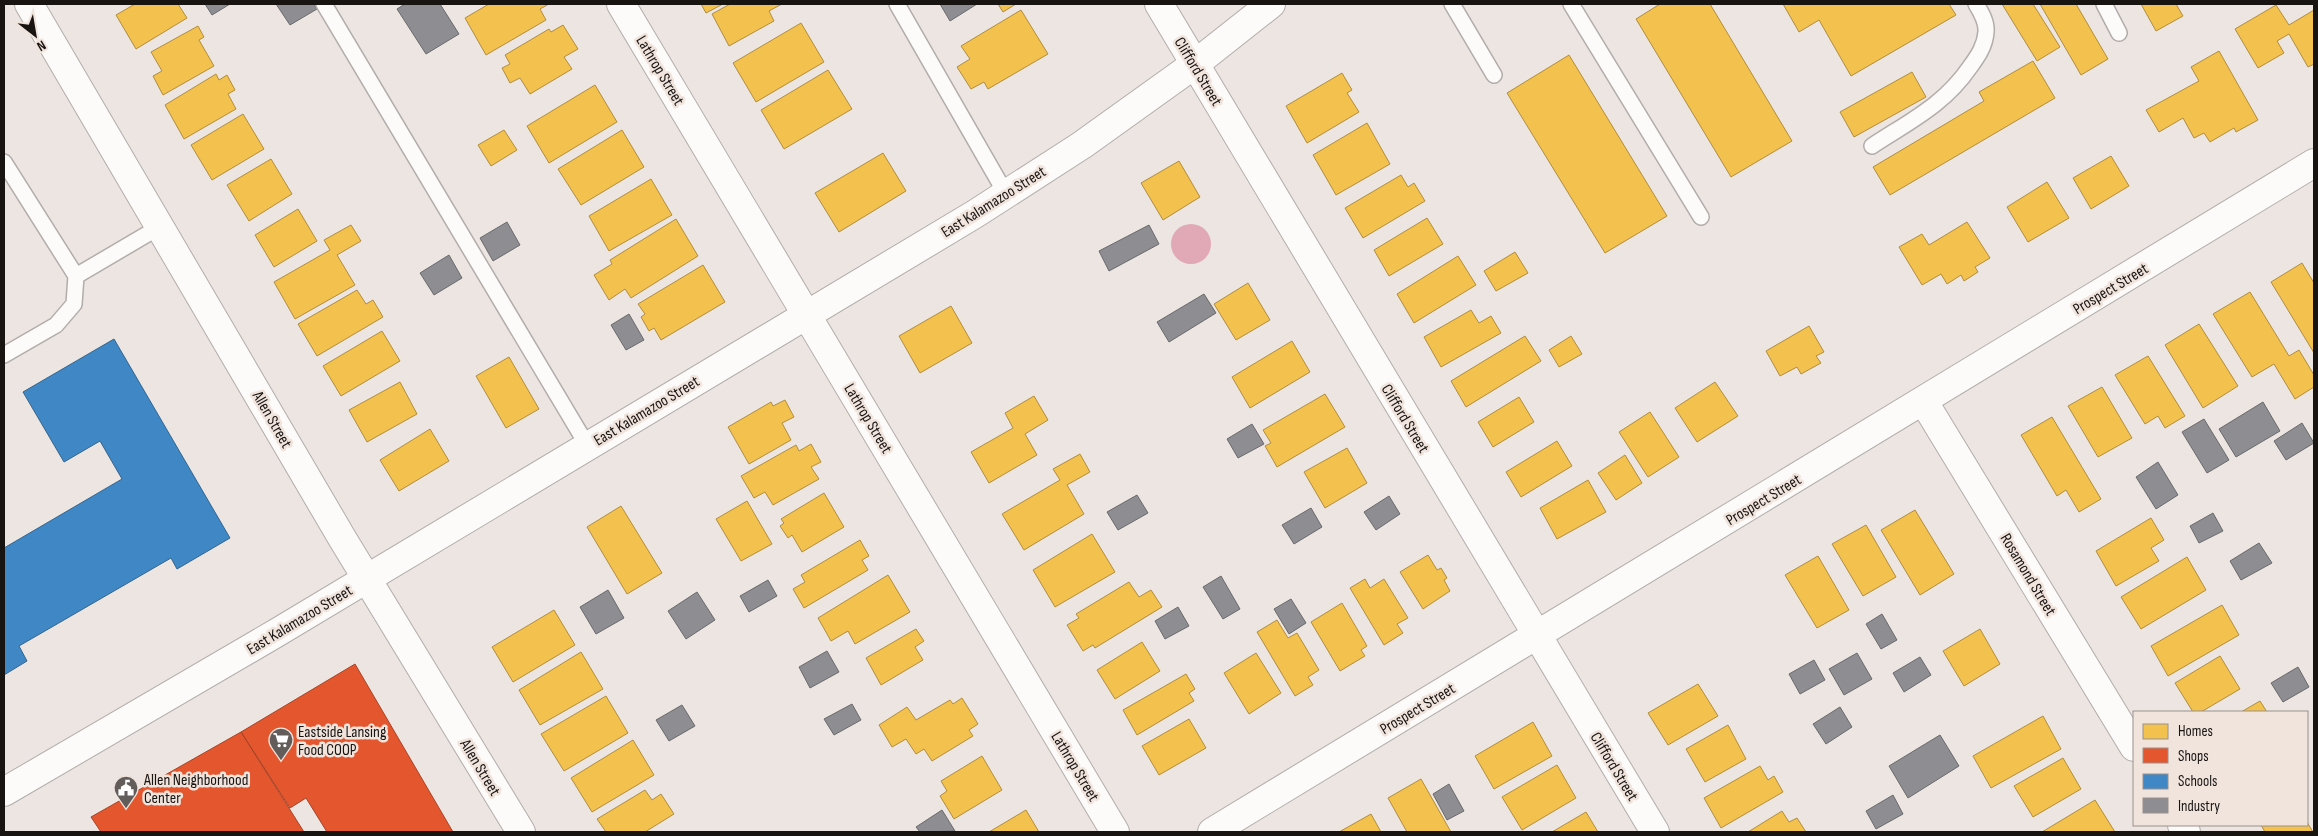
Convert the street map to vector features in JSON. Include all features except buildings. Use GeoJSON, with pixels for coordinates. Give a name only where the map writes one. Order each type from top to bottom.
{"type":"FeatureCollection","features":[{"type":"Feature","properties":{"kind":"street","name":"Allen Street"},"geometry":{"type":"LineString","coordinates":[[29,4],[367,578],[521,832]]}},
{"type":"Feature","properties":{"kind":"street","name":"Lathrop Street"},"geometry":{"type":"LineString","coordinates":[[622,4],[1115,832]]}},
{"type":"Feature","properties":{"kind":"street","name":"Clifford Street"},"geometry":{"type":"LineString","coordinates":[[1159,4],[1655,832]]}},
{"type":"Feature","properties":{"kind":"street","name":"East Kalamazoo Street"},"geometry":{"type":"LineString","coordinates":[[4,792],[808,315],[1006,194],[1082,145],[1195,64],[1271,4]]}},
{"type":"Feature","properties":{"kind":"street","name":"Prospect Street"},"geometry":{"type":"LineString","coordinates":[[1212,832],[1924,402],[2314,163]]}},
{"type":"Feature","properties":{"kind":"street","name":"Rosamond Street"},"geometry":{"type":"LineString","coordinates":[[1924,402],[2133,745]]}},
{"type":"Feature","properties":{"kind":"lane"},"geometry":{"type":"LineString","coordinates":[[324,4],[587,445]]}},
{"type":"Feature","properties":{"kind":"lane"},"geometry":{"type":"LineString","coordinates":[[897,4],[1006,194]]}},
{"type":"Feature","properties":{"kind":"lane"},"geometry":{"type":"LineString","coordinates":[[1452,4],[1494,75]]}},
{"type":"Feature","properties":{"kind":"lane"},"geometry":{"type":"LineString","coordinates":[[1571,4],[1701,216]]}},
{"type":"Feature","properties":{"kind":"lane"},"geometry":{"type":"LineString","coordinates":[[1872,146],[1938,104],[1957,86],[1982,50],[1987,31],[1984,16],[1976,4]]}},
{"type":"Feature","properties":{"kind":"lane"},"geometry":{"type":"LineString","coordinates":[[2104,4],[2119,32]]}},
{"type":"Feature","properties":{"kind":"lane"},"geometry":{"type":"LineString","coordinates":[[4,162],[76,276],[74,304],[56,325],[4,355]]}},
{"type":"Feature","properties":{"kind":"lane"},"geometry":{"type":"LineString","coordinates":[[76,276],[161,226]]}},
{"type":"Feature","properties":{"kind":"shaded area"},"geometry":{"type":"Polygon","coordinates":[[[1187,224],[1195,224],[1202,227],[1208,233],[1211,244],[1208,255],[1202,261],[1195,264],[1187,264],[1180,261],[1174,255],[1171,248],[1171,240],[1174,233],[1180,227],[1187,224]]]}},
{"type":"Feature","properties":{"kind":"place","name":"Eastside Lansing Food COOP"},"geometry":{"type":"Point","coordinates":[281,761]}},
{"type":"Feature","properties":{"kind":"place","name":"Allen Neighborhood Center"},"geometry":{"type":"Point","coordinates":[126,809]}}]}
